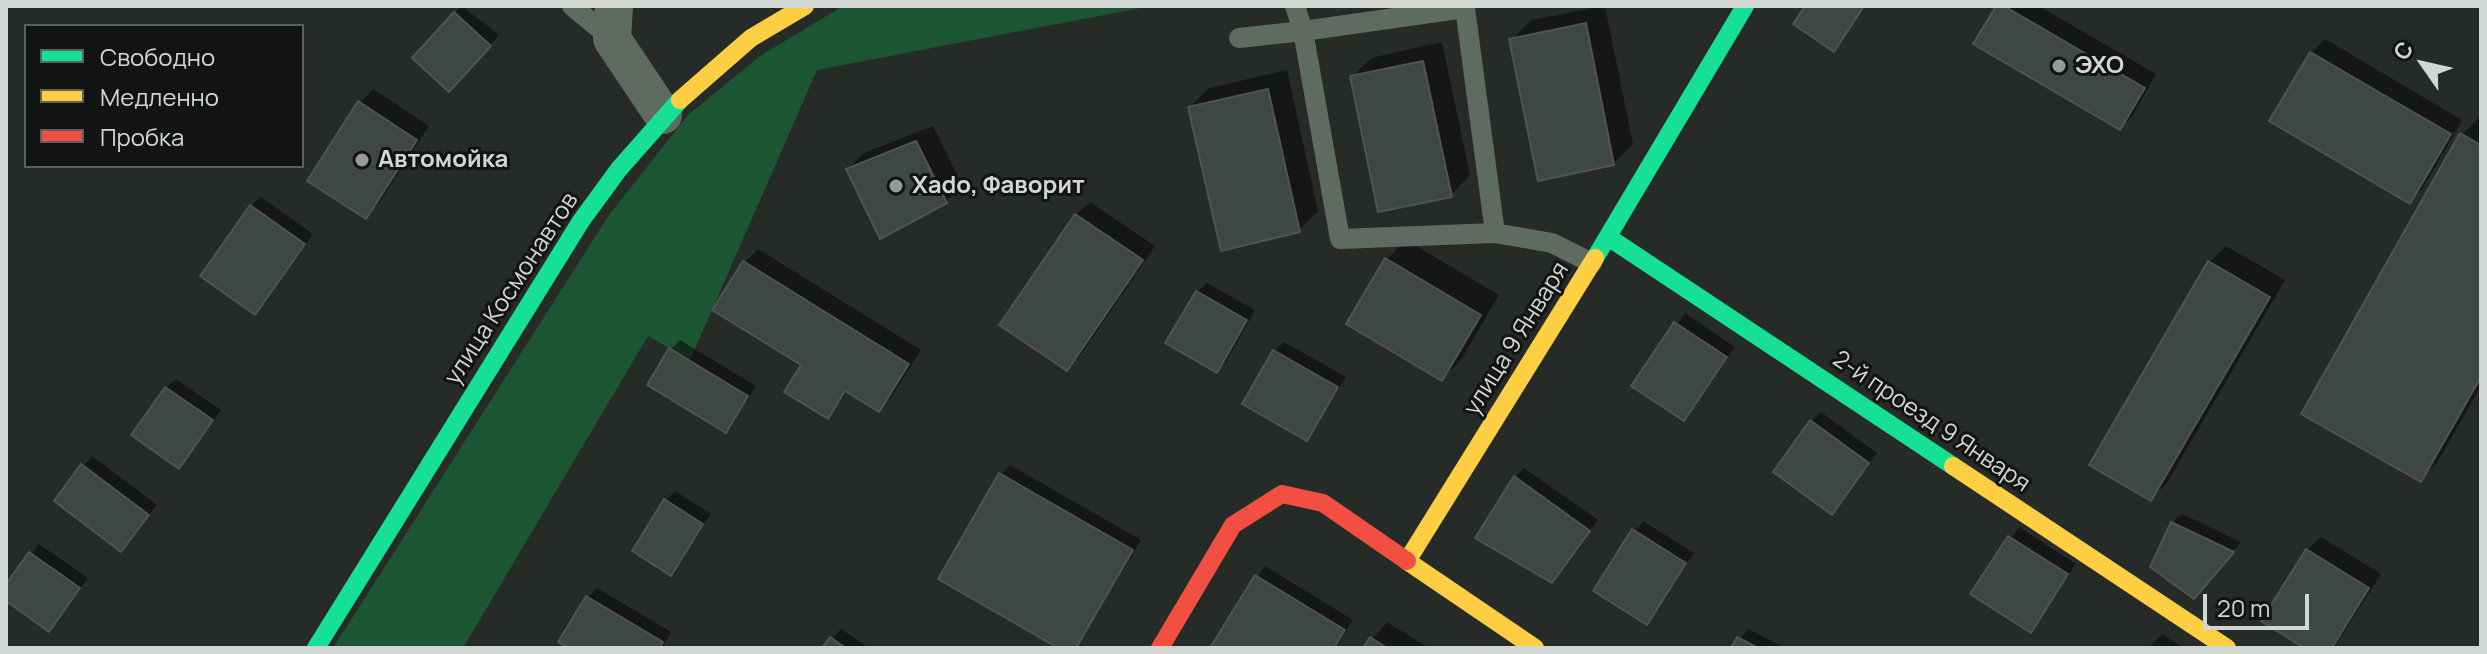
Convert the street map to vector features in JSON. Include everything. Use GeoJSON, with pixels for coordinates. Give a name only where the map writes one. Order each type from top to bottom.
{"type":"FeatureCollection","features":[{"type":"Feature","properties":{"kind":"street","name":"улица Космонавтов"},"geometry":{"type":"LineString","coordinates":[[316,648],[560,251],[663,115],[709,68],[770,23],[805,6]]}},
{"type":"Feature","properties":{"kind":"street","name":"улица 9 Января"},"geometry":{"type":"LineString","coordinates":[[1407,561],[1608,237],[1745,6]]}},
{"type":"Feature","properties":{"kind":"street"},"geometry":{"type":"LineString","coordinates":[[613,23],[663,115]]}},
{"type":"Feature","properties":{"kind":"street","name":"2-й проезд 9 Января"},"geometry":{"type":"LineString","coordinates":[[1608,237],[2227,648]]}},
{"type":"Feature","properties":{"kind":"street"},"geometry":{"type":"LineString","coordinates":[[1160,648],[1233,525],[1282,494],[1323,503],[1535,648]]}},
{"type":"Feature","properties":{"kind":"lane"},"geometry":{"type":"LineString","coordinates":[[572,6],[613,23]]}},
{"type":"Feature","properties":{"kind":"lane"},"geometry":{"type":"LineString","coordinates":[[1295,6],[1303,31],[1340,239],[1495,233],[1552,243],[1592,263]]}},
{"type":"Feature","properties":{"kind":"lane"},"geometry":{"type":"LineString","coordinates":[[1239,38],[1465,8],[1495,233]]}},
{"type":"Feature","properties":{"kind":"green space"},"geometry":{"type":"Polygon","coordinates":[[[843,6],[1151,6],[817,70],[690,360],[648,336],[463,648],[333,648],[609,215],[688,115],[760,56],[843,6]]]}},
{"type":"Feature","properties":{"kind":"building"},"geometry":{"type":"Polygon","coordinates":[[[1805,6],[1864,6],[1834,52],[1793,24],[1805,6]]]}},
{"type":"Feature","properties":{"kind":"building","name":"ЭХО"},"geometry":{"type":"Polygon","coordinates":[[[1996,6],[2004,6],[2145,88],[2120,130],[1973,44],[1996,6]]]}},
{"type":"Feature","properties":{"kind":"building"},"geometry":{"type":"Polygon","coordinates":[[[454,12],[491,46],[449,92],[412,58],[454,12]]]}},
{"type":"Feature","properties":{"kind":"building"},"geometry":{"type":"Polygon","coordinates":[[[1586,23],[1614,165],[1538,181],[1509,39],[1586,23]]]}},
{"type":"Feature","properties":{"kind":"building"},"geometry":{"type":"Polygon","coordinates":[[[2310,52],[2451,134],[2410,204],[2269,121],[2310,52]]]}},
{"type":"Feature","properties":{"kind":"building"},"geometry":{"type":"Polygon","coordinates":[[[1423,61],[1452,197],[1378,212],[1350,76],[1423,61]]]}},
{"type":"Feature","properties":{"kind":"building"},"geometry":{"type":"Polygon","coordinates":[[[1268,89],[1300,232],[1221,251],[1188,107],[1268,89]]]}},
{"type":"Feature","properties":{"kind":"building","name":"Автомойка"},"geometry":{"type":"Polygon","coordinates":[[[358,101],[417,140],[366,219],[307,181],[358,101]]]}},
{"type":"Feature","properties":{"kind":"building"},"geometry":{"type":"Polygon","coordinates":[[[2460,133],[2481,145],[2481,377],[2421,482],[2301,414],[2460,133]]]}},
{"type":"Feature","properties":{"kind":"building","name":"Xado, Фаворит"},"geometry":{"type":"Polygon","coordinates":[[[916,141],[947,203],[880,239],[846,169],[916,141]]]}},
{"type":"Feature","properties":{"kind":"building"},"geometry":{"type":"Polygon","coordinates":[[[250,205],[305,244],[255,315],[200,276],[250,205]]]}},
{"type":"Feature","properties":{"kind":"building"},"geometry":{"type":"Polygon","coordinates":[[[1075,214],[1143,260],[1067,371],[999,325],[1075,214]]]}},
{"type":"Feature","properties":{"kind":"building"},"geometry":{"type":"Polygon","coordinates":[[[1385,258],[1481,315],[1442,381],[1346,324],[1385,258]]]}},
{"type":"Feature","properties":{"kind":"building"},"geometry":{"type":"Polygon","coordinates":[[[743,261],[909,364],[879,412],[845,391],[828,419],[784,392],[801,365],[712,310],[743,261]]]}},
{"type":"Feature","properties":{"kind":"building"},"geometry":{"type":"Polygon","coordinates":[[[2208,261],[2270,297],[2151,501],[2089,465],[2208,261]]]}},
{"type":"Feature","properties":{"kind":"building"},"geometry":{"type":"Polygon","coordinates":[[[1196,291],[1247,320],[1217,373],[1165,343],[1196,291]]]}},
{"type":"Feature","properties":{"kind":"building"},"geometry":{"type":"Polygon","coordinates":[[[1674,322],[1727,357],[1684,421],[1631,386],[1674,322]]]}},
{"type":"Feature","properties":{"kind":"building"},"geometry":{"type":"Polygon","coordinates":[[[669,348],[748,396],[726,433],[647,385],[669,348]]]}},
{"type":"Feature","properties":{"kind":"building"},"geometry":{"type":"Polygon","coordinates":[[[1273,350],[1338,387],[1307,441],[1242,404],[1273,350]]]}},
{"type":"Feature","properties":{"kind":"building"},"geometry":{"type":"Polygon","coordinates":[[[165,387],[213,420],[179,469],[131,435],[165,387]]]}},
{"type":"Feature","properties":{"kind":"building"},"geometry":{"type":"Polygon","coordinates":[[[1810,420],[1869,463],[1832,515],[1773,472],[1810,420]]]}},
{"type":"Feature","properties":{"kind":"building"},"geometry":{"type":"Polygon","coordinates":[[[81,464],[149,515],[121,552],[54,501],[81,464]]]}},
{"type":"Feature","properties":{"kind":"building"},"geometry":{"type":"Polygon","coordinates":[[[999,473],[1133,550],[1076,648],[1058,648],[938,579],[999,473]]]}},
{"type":"Feature","properties":{"kind":"building"},"geometry":{"type":"Polygon","coordinates":[[[1514,476],[1590,531],[1552,583],[1475,538],[1514,476]]]}},
{"type":"Feature","properties":{"kind":"building"},"geometry":{"type":"Polygon","coordinates":[[[664,499],[703,524],[671,576],[632,551],[664,499]]]}},
{"type":"Feature","properties":{"kind":"building"},"geometry":{"type":"Polygon","coordinates":[[[2171,522],[2234,552],[2194,599],[2150,567],[2171,522]]]}},
{"type":"Feature","properties":{"kind":"building"},"geometry":{"type":"Polygon","coordinates":[[[1632,529],[1686,563],[1647,625],[1593,591],[1632,529]]]}},
{"type":"Feature","properties":{"kind":"building"},"geometry":{"type":"Polygon","coordinates":[[[2008,536],[2068,574],[2031,633],[1970,594],[2008,536]]]}},
{"type":"Feature","properties":{"kind":"building"},"geometry":{"type":"Polygon","coordinates":[[[2306,549],[2369,588],[2332,648],[2304,648],[2261,621],[2306,549]]]}},
{"type":"Feature","properties":{"kind":"building"},"geometry":{"type":"Polygon","coordinates":[[[29,552],[80,588],[49,632],[6,601],[6,584],[29,552]]]}},
{"type":"Feature","properties":{"kind":"building"},"geometry":{"type":"Polygon","coordinates":[[[1255,575],[1345,630],[1334,648],[1210,648],[1255,575]]]}},
{"type":"Feature","properties":{"kind":"building"},"geometry":{"type":"Polygon","coordinates":[[[586,596],[663,642],[660,648],[568,648],[558,642],[586,596]]]}},
{"type":"Feature","properties":{"kind":"building"},"geometry":{"type":"Polygon","coordinates":[[[830,637],[846,648],[822,648],[830,637]]]}},
{"type":"Feature","properties":{"kind":"building"},"geometry":{"type":"Polygon","coordinates":[[[1370,637],[1387,648],[1363,648],[1370,637]]]}},
{"type":"Feature","properties":{"kind":"building"},"geometry":{"type":"Polygon","coordinates":[[[1737,637],[1758,648],[1731,648],[1737,637]]]}},
{"type":"Feature","properties":{"kind":"traffic: fast"},"geometry":{"type":"LineString","coordinates":[[1595,258],[1745,6]]}},
{"type":"Feature","properties":{"kind":"traffic: fast"},"geometry":{"type":"LineString","coordinates":[[316,648],[581,221],[619,169],[680,100]]}},
{"type":"Feature","properties":{"kind":"traffic: fast"},"geometry":{"type":"LineString","coordinates":[[1608,237],[1953,466]]}},
{"type":"Feature","properties":{"kind":"traffic: slow"},"geometry":{"type":"LineString","coordinates":[[680,100],[751,38],[805,6]]}},
{"type":"Feature","properties":{"kind":"traffic: slow"},"geometry":{"type":"LineString","coordinates":[[1535,648],[1407,561],[1595,258]]}},
{"type":"Feature","properties":{"kind":"traffic: slow"},"geometry":{"type":"LineString","coordinates":[[1953,466],[2227,648]]}},
{"type":"Feature","properties":{"kind":"traffic: jam"},"geometry":{"type":"LineString","coordinates":[[1160,648],[1233,525],[1282,494],[1323,503],[1407,561]]}},
{"type":"Feature","properties":{"kind":"place","name":"ЭХО"},"geometry":{"type":"Point","coordinates":[2059,66]}},
{"type":"Feature","properties":{"kind":"place","name":"Автомойка"},"geometry":{"type":"Point","coordinates":[362,160]}},
{"type":"Feature","properties":{"kind":"place","name":"Xado, Фаворит"},"geometry":{"type":"Point","coordinates":[896,186]}}]}
